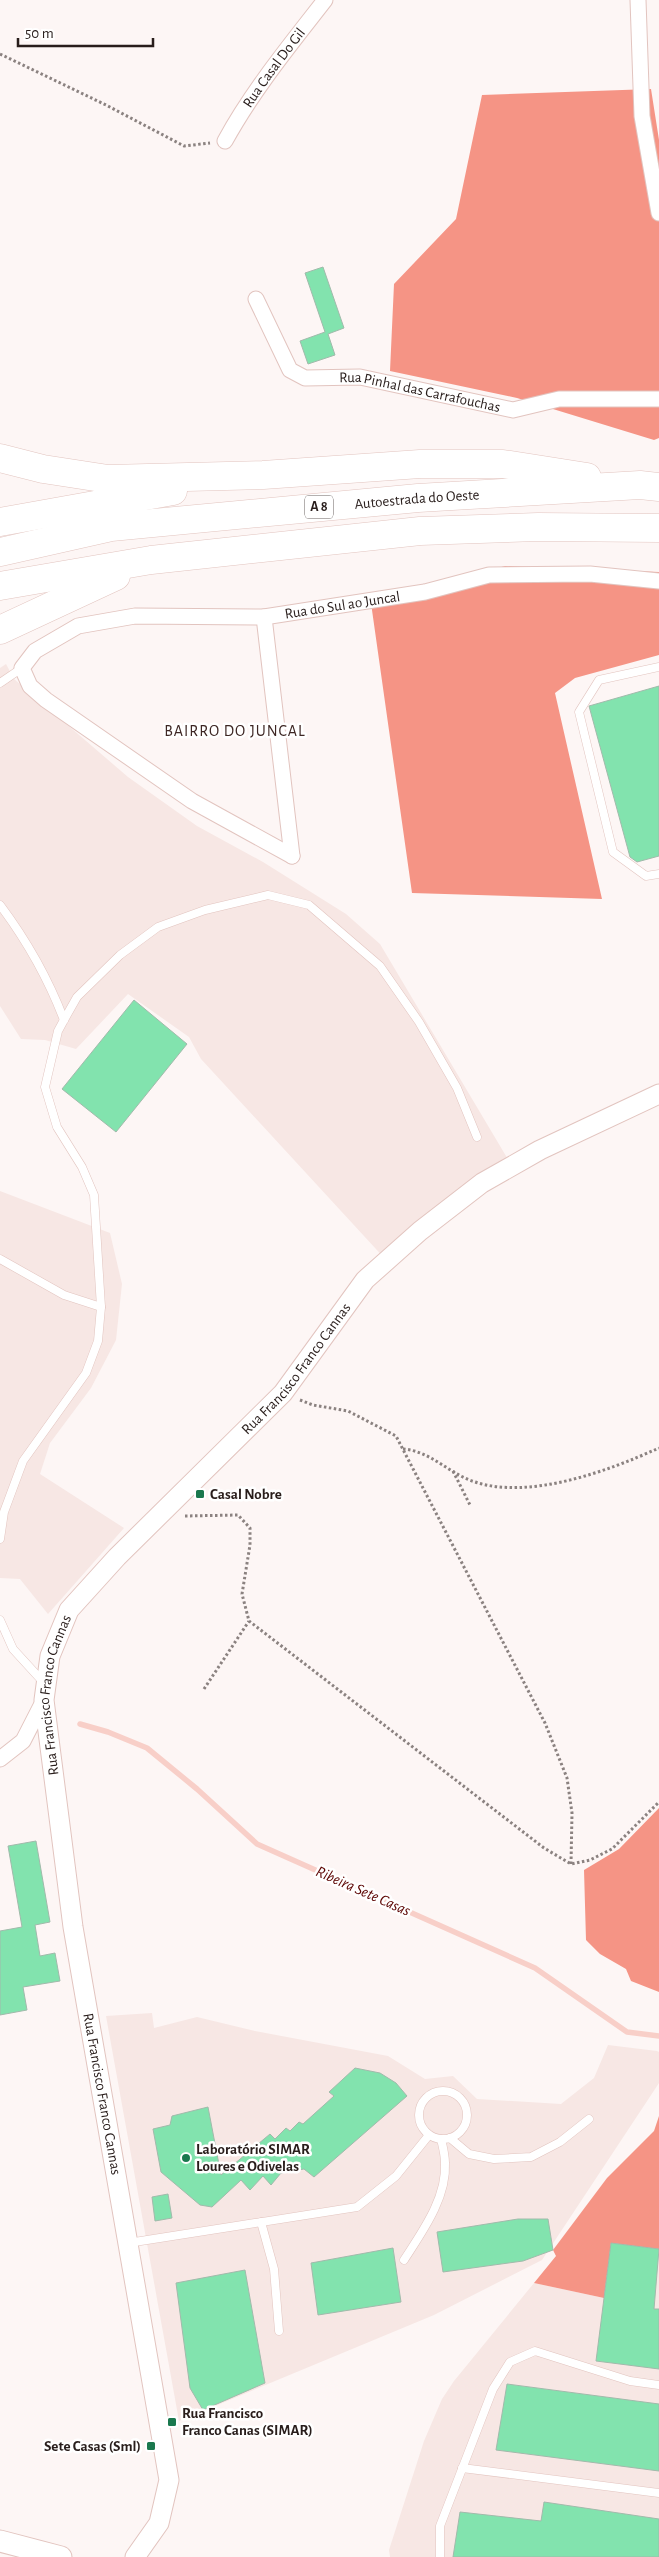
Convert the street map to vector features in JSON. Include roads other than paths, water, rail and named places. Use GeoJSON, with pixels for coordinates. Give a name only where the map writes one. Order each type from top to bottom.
{"type":"FeatureCollection","features":[{"type":"Feature","properties":{"kind":"highway"},"geometry":{"type":"LineString","coordinates":[[0,458],[43,469],[108,479],[263,475],[420,464],[503,464],[650,486]]}},
{"type":"Feature","properties":{"kind":"highway"},"geometry":{"type":"LineString","coordinates":[[0,522],[263,475]]}},
{"type":"Feature","properties":{"kind":"highway","name":"Autoestrada do Oeste"},"geometry":{"type":"LineString","coordinates":[[0,552],[111,527],[418,498],[650,486]]}},
{"type":"Feature","properties":{"kind":"highway","name":"A 8"},"geometry":{"type":"LineString","coordinates":[[0,586],[151,560],[420,531],[538,527],[659,528]]}},
{"type":"Feature","properties":{"kind":"highway"},"geometry":{"type":"LineString","coordinates":[[0,630],[151,560]]}},
{"type":"Feature","properties":{"kind":"main road"},"geometry":{"type":"LineString","coordinates":[[0,2541],[61,2557]]}},
{"type":"Feature","properties":{"kind":"street","name":"Rua Casal Do Gil"},"geometry":{"type":"LineString","coordinates":[[226,141],[237,119],[325,0]]}},
{"type":"Feature","properties":{"kind":"street"},"geometry":{"type":"LineString","coordinates":[[638,0],[642,116],[659,213]]}},
{"type":"Feature","properties":{"kind":"street","name":"Rua Pinhal das Carrafouchas"},"geometry":{"type":"LineString","coordinates":[[256,299],[290,370],[305,378],[360,377],[513,410],[559,399],[659,399]]}},
{"type":"Feature","properties":{"kind":"street","name":"Rua do Sul ao Juncal"},"geometry":{"type":"LineString","coordinates":[[22,668],[30,686],[46,700],[192,800],[292,856],[264,617],[425,592],[489,575],[590,574],[659,581]]}},
{"type":"Feature","properties":{"kind":"street"},"geometry":{"type":"LineString","coordinates":[[22,668],[35,651],[78,626],[135,616],[264,617]]}},
{"type":"Feature","properties":{"kind":"street","name":"Rua Francisco Franco Cannas"},"geometry":{"type":"LineString","coordinates":[[136,2557],[159,2523],[169,2480],[73,1927],[45,1693],[50,1656],[69,1610],[117,1557],[283,1393],[365,1280],[420,1231],[482,1183],[540,1150],[659,1094]]}},
{"type":"Feature","properties":{"kind":"street"},"geometry":{"type":"LineString","coordinates":[[0,1760],[23,1741],[45,1693]]}},
{"type":"Feature","properties":{"kind":"lane"},"geometry":{"type":"LineString","coordinates":[[659,667],[599,680],[579,712],[613,852],[646,876],[659,874]]}},
{"type":"Feature","properties":{"kind":"lane"},"geometry":{"type":"LineString","coordinates":[[0,683],[22,668]]}},
{"type":"Feature","properties":{"kind":"lane"},"geometry":{"type":"LineString","coordinates":[[0,1539],[4,1512],[23,1461],[86,1373],[98,1342],[101,1307],[94,1195],[82,1167],[57,1127],[45,1087],[58,1031],[77,997],[120,955],[158,927],[205,910],[268,895],[310,905],[380,966],[419,1022],[457,1088],[477,1136]]}},
{"type":"Feature","properties":{"kind":"lane"},"geometry":{"type":"LineString","coordinates":[[0,905],[28,943],[52,989],[64,1020]]}},
{"type":"Feature","properties":{"kind":"lane"},"geometry":{"type":"LineString","coordinates":[[0,1259],[64,1295],[101,1307]]}},
{"type":"Feature","properties":{"kind":"lane"},"geometry":{"type":"LineString","coordinates":[[0,1620],[13,1650],[45,1693]]}},
{"type":"Feature","properties":{"kind":"lane"},"geometry":{"type":"LineString","coordinates":[[446,2139],[462,2128],[467,2113],[460,2098],[446,2091],[430,2094],[420,2106],[419,2122],[429,2135],[446,2139],[468,2154],[494,2159],[531,2157],[560,2142],[589,2119]]}},
{"type":"Feature","properties":{"kind":"lane"},"geometry":{"type":"LineString","coordinates":[[128,2243],[357,2207],[396,2176],[429,2135]]}},
{"type":"Feature","properties":{"kind":"lane"},"geometry":{"type":"LineString","coordinates":[[404,2260],[424,2228],[440,2195],[445,2164],[446,2139]]}},
{"type":"Feature","properties":{"kind":"lane"},"geometry":{"type":"LineString","coordinates":[[261,2222],[274,2269],[279,2331]]}},
{"type":"Feature","properties":{"kind":"lane"},"geometry":{"type":"LineString","coordinates":[[440,2557],[440,2526],[493,2389],[510,2362],[535,2351],[630,2381],[659,2385]]}},
{"type":"Feature","properties":{"kind":"lane"},"geometry":{"type":"LineString","coordinates":[[462,2468],[659,2494]]}},
{"type":"Feature","properties":{"kind":"waterway","name":"Ribeira Sete Casas"},"geometry":{"type":"LineString","coordinates":[[80,1724],[108,1732],[147,1748],[197,1789],[257,1844],[535,1968],[627,2032],[659,2036]]}},
{"type":"Feature","properties":{"kind":"place","name":"Casal Nobre"},"geometry":{"type":"Point","coordinates":[200,1494]}},
{"type":"Feature","properties":{"kind":"place","name":"Laboratório SIMAR Loures e Odivelas"},"geometry":{"type":"Point","coordinates":[186,2158]}},
{"type":"Feature","properties":{"kind":"place","name":"Rua Francisco Franco Canas (SIMAR)"},"geometry":{"type":"Point","coordinates":[172,2422]}},
{"type":"Feature","properties":{"kind":"place","name":"Sete Casas (Sml)"},"geometry":{"type":"Point","coordinates":[151,2446]}},
{"type":"Feature","properties":{"kind":"district","name":"BAIRRO DO JUNCAL"},"geometry":{"type":"Point","coordinates":[235,731]}}]}
